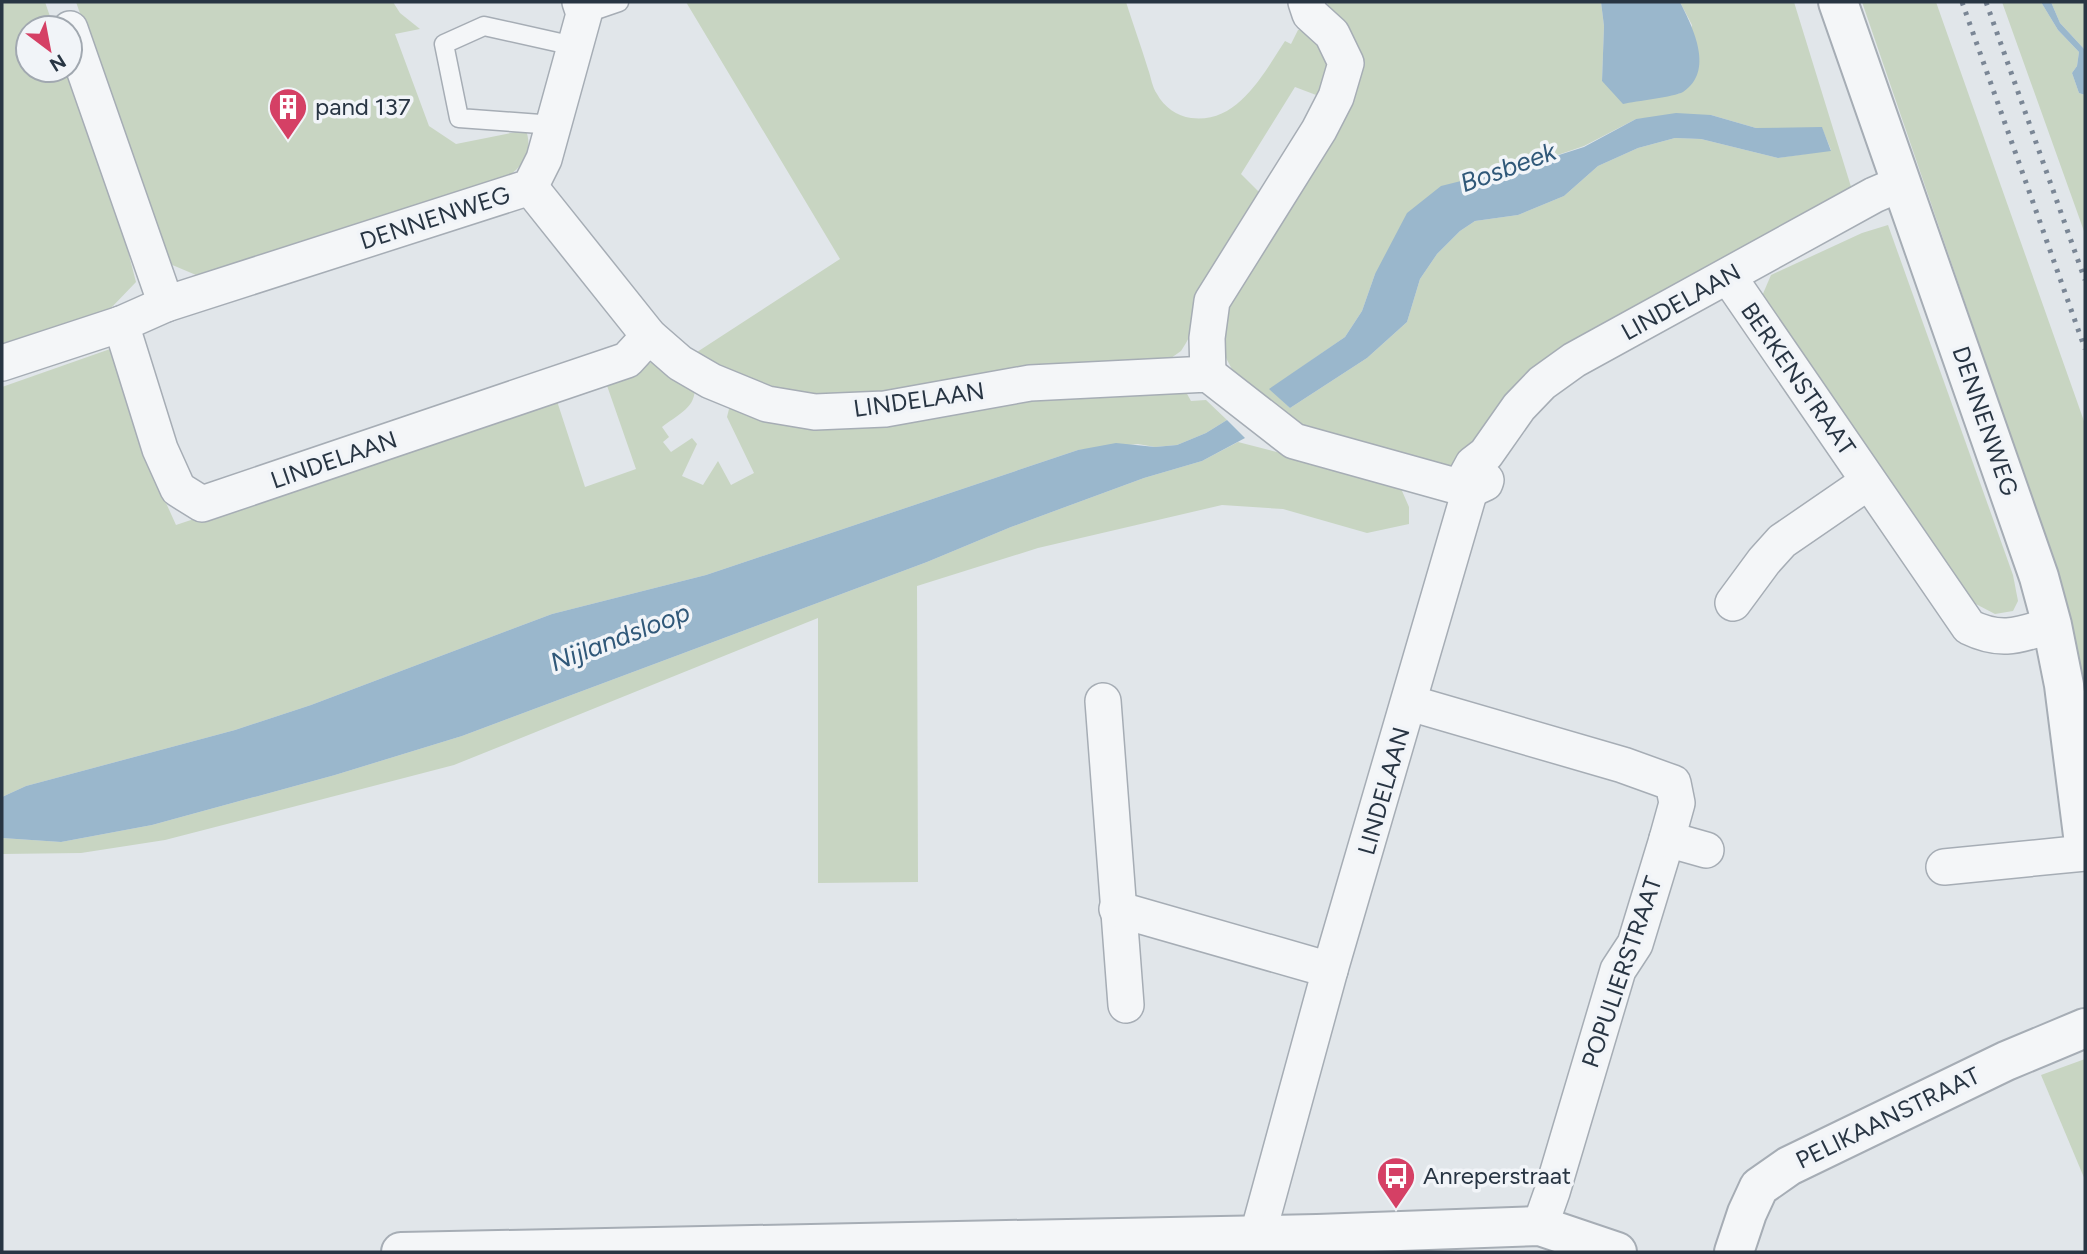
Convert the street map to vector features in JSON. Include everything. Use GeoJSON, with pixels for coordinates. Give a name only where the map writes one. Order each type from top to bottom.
{"type":"FeatureCollection","features":[{"type":"Feature","properties":{"kind":"street"},"geometry":{"type":"LineString","coordinates":[[1306,2],[1310,14],[1332,34],[1346,63],[1336,97],[1319,130],[1212,301],[1207,338],[1208,374],[1294,441],[1469,490]]}},
{"type":"Feature","properties":{"kind":"street","name":"DENNENWEG"},"geometry":{"type":"LineString","coordinates":[[1838,2],[2034,564],[2052,625],[2064,685],[2085,852],[1944,867]]}},
{"type":"Feature","properties":{"kind":"street","name":"DENNENWEG"},"geometry":{"type":"LineString","coordinates":[[2,363],[121,324],[166,304],[530,187],[544,159],[580,21]]}},
{"type":"Feature","properties":{"kind":"street"},"geometry":{"type":"LineString","coordinates":[[84,69],[166,304]]}},
{"type":"Feature","properties":{"kind":"street","name":"LINDELAAN"},"geometry":{"type":"LineString","coordinates":[[1254,1243],[1469,490],[1485,483],[1491,469],[1486,454],[1519,407],[1542,383],[1574,360],[1874,195],[1902,183]]}},
{"type":"Feature","properties":{"kind":"street","name":"LINDELAAN"},"geometry":{"type":"LineString","coordinates":[[530,187],[649,336],[680,363],[711,381],[767,404],[815,412],[885,409],[1030,383],[1208,374]]}},
{"type":"Feature","properties":{"kind":"street","name":"BERKENSTRAAT"},"geometry":{"type":"LineString","coordinates":[[1728,276],[1969,627],[1988,636],[2006,636],[2052,625]]}},
{"type":"Feature","properties":{"kind":"street","name":"LINDELAAN"},"geometry":{"type":"LineString","coordinates":[[121,324],[160,449],[178,489],[202,504],[627,360],[649,336]]}},
{"type":"Feature","properties":{"kind":"street","name":"BERKENSTRAAT"},"geometry":{"type":"LineString","coordinates":[[1733,603],[1763,561],[1782,541],[1868,482]]}},
{"type":"Feature","properties":{"kind":"street"},"geometry":{"type":"LineString","coordinates":[[1104,701],[1126,1005]]}},
{"type":"Feature","properties":{"kind":"street","name":"POPULIERSTRAAT"},"geometry":{"type":"LineString","coordinates":[[1410,702],[1623,765],[1673,783],[1677,803],[1667,839],[1635,944],[1618,970],[1540,1226]]}},
{"type":"Feature","properties":{"kind":"street"},"geometry":{"type":"LineString","coordinates":[[1667,839],[1706,850]]}},
{"type":"Feature","properties":{"kind":"street"},"geometry":{"type":"LineString","coordinates":[[1117,909],[1331,970]]}},
{"type":"Feature","properties":{"kind":"street","name":"PELIKAANSTRAAT"},"geometry":{"type":"LineString","coordinates":[[1734,1252],[1759,1187],[1789,1166],[2006,1061],[2085,1028]]}},
{"type":"Feature","properties":{"kind":"street"},"geometry":{"type":"LineString","coordinates":[[401,1252],[1254,1243],[1540,1226],[1617,1252]]}},
{"type":"Feature","properties":{"kind":"lane"},"geometry":{"type":"LineString","coordinates":[[554,125],[459,118],[444,44],[484,26],[580,21],[619,2]]}},
{"type":"Feature","properties":{"kind":"green space"},"geometry":{"type":"Polygon","coordinates":[[[2,2],[45,2],[49,14],[14,14],[14,84],[73,84],[124,236],[136,282],[111,308],[2,347],[2,2]]]}},
{"type":"Feature","properties":{"kind":"green space"},"geometry":{"type":"Polygon","coordinates":[[[76,2],[393,2],[400,13],[420,29],[395,34],[429,126],[456,144],[526,130],[527,151],[522,163],[506,178],[196,275],[170,264],[164,252],[84,25],[84,14],[80,14],[76,2]]]}},
{"type":"Feature","properties":{"kind":"green space"},"geometry":{"type":"Polygon","coordinates":[[[686,2],[1126,2],[1155,91],[1171,110],[1191,118],[1208,118],[1236,105],[1258,81],[1285,41],[1291,44],[1298,30],[1311,28],[1329,45],[1324,98],[1295,87],[1241,174],[1263,196],[1186,343],[1181,351],[1171,358],[901,393],[803,395],[753,383],[694,354],[840,259],[686,2]]]}},
{"type":"Feature","properties":{"kind":"green space"},"geometry":{"type":"Polygon","coordinates":[[[1327,2],[1601,2],[1604,26],[1602,81],[1653,98],[1681,93],[1692,25],[1680,2],[1794,2],[1852,190],[1571,346],[1469,458],[1445,469],[1295,426],[1236,377],[1225,356],[1219,312],[1354,94],[1327,2]],[[1711,115],[1636,119],[1584,146],[1537,162],[1375,274],[1362,311],[1345,337],[1270,389],[1290,408],[1367,358],[1407,322],[1420,279],[1437,254],[1460,231],[1475,221],[1518,215],[1564,196],[1598,166],[1638,148],[1675,138],[1701,139],[1778,158],[1831,150],[1822,128],[1756,128],[1711,115]]]}},
{"type":"Feature","properties":{"kind":"green space"},"geometry":{"type":"Polygon","coordinates":[[[1862,2],[1936,2],[2085,424],[2085,701],[2073,632],[1996,393],[1862,2]]]}},
{"type":"Feature","properties":{"kind":"green space"},"geometry":{"type":"Polygon","coordinates":[[[2002,2],[2041,2],[2058,30],[2079,52],[2077,66],[2072,73],[2079,93],[2085,95],[2085,234],[2002,2]]]}},
{"type":"Feature","properties":{"kind":"green space"},"geometry":{"type":"Polygon","coordinates":[[[2051,2],[2085,2],[2085,50],[2060,23],[2051,2]]]}},
{"type":"Feature","properties":{"kind":"green space"},"geometry":{"type":"Polygon","coordinates":[[[1888,225],[2013,575],[2018,601],[2013,611],[1995,614],[1972,602],[1762,296],[1771,275],[1862,233],[1888,225]]]}},
{"type":"Feature","properties":{"kind":"green space"},"geometry":{"type":"Polygon","coordinates":[[[113,348],[148,463],[176,525],[556,398],[585,487],[636,469],[604,377],[657,361],[694,386],[690,405],[662,427],[669,437],[663,442],[671,452],[692,438],[697,444],[682,476],[703,485],[718,461],[731,485],[754,473],[727,417],[729,409],[734,406],[978,403],[1186,392],[1191,401],[1206,400],[1227,420],[1206,433],[1177,445],[1155,447],[1138,444],[1078,450],[706,575],[552,614],[311,705],[235,730],[26,786],[2,797],[2,387],[113,348]]]}},
{"type":"Feature","properties":{"kind":"green space"},"geometry":{"type":"Polygon","coordinates":[[[1238,442],[1399,484],[1409,507],[1409,524],[1367,533],[1283,509],[1222,505],[1038,548],[917,586],[918,882],[818,883],[818,618],[454,765],[165,840],[81,853],[2,854],[2,838],[61,842],[152,825],[335,775],[462,736],[927,562],[1011,527],[1144,478],[1202,461],[1238,442]]]}},
{"type":"Feature","properties":{"kind":"green space"},"geometry":{"type":"Polygon","coordinates":[[[2085,1059],[2085,1180],[2041,1075],[2085,1059]]]}},
{"type":"Feature","properties":{"kind":"water"},"geometry":{"type":"Polygon","coordinates":[[[1601,2],[1680,2],[1695,36],[1700,61],[1693,83],[1678,94],[1623,104],[1602,81],[1604,26],[1601,2]]]}},
{"type":"Feature","properties":{"kind":"water"},"geometry":{"type":"Polygon","coordinates":[[[2041,2],[2051,2],[2060,23],[2085,50],[2085,95],[2079,93],[2072,73],[2077,66],[2079,52],[2058,30],[2041,2]]]}},
{"type":"Feature","properties":{"kind":"water"},"geometry":{"type":"Polygon","coordinates":[[[1676,113],[1711,115],[1756,128],[1822,127],[1831,151],[1778,158],[1701,139],[1675,138],[1638,148],[1598,166],[1564,196],[1518,215],[1475,221],[1460,231],[1437,254],[1420,279],[1407,322],[1367,358],[1290,408],[1269,389],[1345,337],[1362,311],[1375,274],[1407,213],[1441,186],[1537,162],[1584,147],[1636,119],[1676,113]]]}},
{"type":"Feature","properties":{"kind":"water","name":"Nijlandsloop"},"geometry":{"type":"Polygon","coordinates":[[[1227,420],[1245,438],[1202,461],[1144,478],[1011,527],[927,562],[462,736],[335,775],[152,825],[61,842],[2,838],[2,797],[26,786],[235,730],[311,705],[552,614],[706,575],[1078,450],[1116,443],[1155,447],[1177,445],[1206,433],[1227,420]]]}},
{"type":"Feature","properties":{"kind":"railway"},"geometry":{"type":"LineString","coordinates":[[1962,2],[2085,349]]}},
{"type":"Feature","properties":{"kind":"railway"},"geometry":{"type":"LineString","coordinates":[[1986,2],[2085,280]]}},
{"type":"Feature","properties":{"kind":"place","name":"pand 137"},"geometry":{"type":"Point","coordinates":[288,141]}},
{"type":"Feature","properties":{"kind":"place","name":"Anreperstraat"},"geometry":{"type":"Point","coordinates":[1396,1210]}},
{"type":"Feature","properties":{"kind":"water label","name":"Bosbeek"},"geometry":{"type":"Point","coordinates":[1508,167]}}]}
